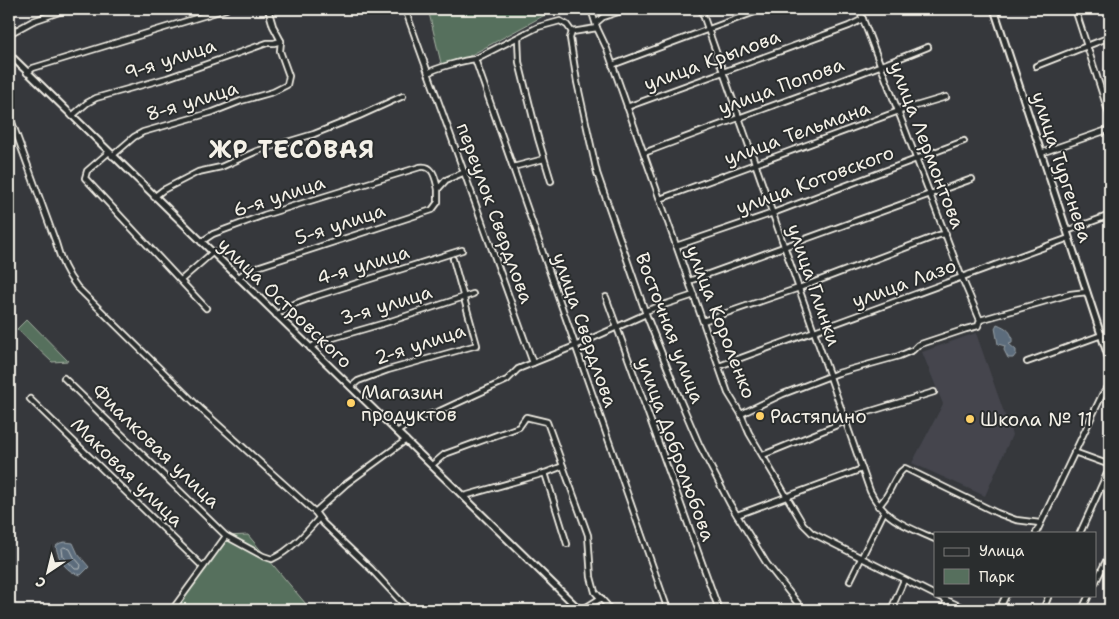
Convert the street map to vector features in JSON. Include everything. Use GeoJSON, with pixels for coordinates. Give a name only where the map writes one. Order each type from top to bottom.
{"type":"FeatureCollection","features":[{"type":"Feature","properties":{"kind":"street"},"geometry":{"type":"LineString","coordinates":[[9,34],[33,21],[68,9]]}},
{"type":"Feature","properties":{"kind":"street"},"geometry":{"type":"LineString","coordinates":[[27,73],[33,68],[226,9]]}},
{"type":"Feature","properties":{"kind":"street"},"geometry":{"type":"LineString","coordinates":[[268,9],[281,41]]}},
{"type":"Feature","properties":{"kind":"street","name":"переулок Свердлова"},"geometry":{"type":"LineString","coordinates":[[406,9],[533,363]]}},
{"type":"Feature","properties":{"kind":"street","name":"улица Короленко"},"geometry":{"type":"LineString","coordinates":[[590,9],[644,153],[728,393],[762,456],[804,524],[812,533],[934,595]]}},
{"type":"Feature","properties":{"kind":"street"},"geometry":{"type":"LineString","coordinates":[[428,73],[466,60],[475,59],[538,27],[560,21],[567,25],[572,32],[596,26],[604,17],[627,9]]}},
{"type":"Feature","properties":{"kind":"street","name":"улица Глинки"},"geometry":{"type":"LineString","coordinates":[[701,9],[710,29],[739,118],[870,491],[878,506],[884,512],[898,522],[934,539]]}},
{"type":"Feature","properties":{"kind":"street"},"geometry":{"type":"LineString","coordinates":[[612,65],[763,9]]}},
{"type":"Feature","properties":{"kind":"street","name":"улица Лермонтова"},"geometry":{"type":"LineString","coordinates":[[859,9],[962,278],[980,320]]}},
{"type":"Feature","properties":{"kind":"street","name":"улица Тургенева"},"geometry":{"type":"LineString","coordinates":[[994,9],[1110,362]]}},
{"type":"Feature","properties":{"kind":"street"},"geometry":{"type":"LineString","coordinates":[[1075,9],[1110,117]]}},
{"type":"Feature","properties":{"kind":"street","name":"улица Крылова"},"geometry":{"type":"LineString","coordinates":[[627,107],[849,26],[863,19]]}},
{"type":"Feature","properties":{"kind":"street","name":"Восточная улица"},"geometry":{"type":"LineString","coordinates":[[572,32],[570,38],[577,82],[597,173],[646,312],[699,444],[737,515],[767,564],[803,610]]}},
{"type":"Feature","properties":{"kind":"street"},"geometry":{"type":"LineString","coordinates":[[1036,66],[1110,37]]}},
{"type":"Feature","properties":{"kind":"street"},"geometry":{"type":"LineString","coordinates":[[518,38],[519,62],[551,181]]}},
{"type":"Feature","properties":{"kind":"street","name":"8-я улица"},"geometry":{"type":"LineString","coordinates":[[181,280],[85,178],[87,170],[143,132],[213,112],[241,101],[273,92],[287,85],[289,76],[280,51],[281,41]]}},
{"type":"Feature","properties":{"kind":"street","name":"9-я улица"},"geometry":{"type":"LineString","coordinates":[[72,116],[87,103],[105,95],[167,78],[267,43],[281,41]]}},
{"type":"Feature","properties":{"kind":"street","name":"улица Попова"},"geometry":{"type":"LineString","coordinates":[[644,153],[756,110],[802,96],[928,47]]}},
{"type":"Feature","properties":{"kind":"street","name":"улица Островского"},"geometry":{"type":"LineString","coordinates":[[10,58],[464,496],[578,609]]}},
{"type":"Feature","properties":{"kind":"street","name":"улица Свердлова"},"geometry":{"type":"LineString","coordinates":[[475,59],[668,610]]}},
{"type":"Feature","properties":{"kind":"street"},"geometry":{"type":"LineString","coordinates":[[154,197],[163,190],[198,172],[221,167],[257,151],[314,134],[403,96]]}},
{"type":"Feature","properties":{"kind":"street","name":"улица Тельмана"},"geometry":{"type":"LineString","coordinates":[[660,200],[898,111],[946,97]]}},
{"type":"Feature","properties":{"kind":"street"},"geometry":{"type":"LineString","coordinates":[[9,114],[56,243],[62,265],[77,287],[202,410],[315,512],[409,610]]}},
{"type":"Feature","properties":{"kind":"street"},"geometry":{"type":"LineString","coordinates":[[1041,153],[1110,129]]}},
{"type":"Feature","properties":{"kind":"street","name":"улица Котовского"},"geometry":{"type":"LineString","coordinates":[[676,246],[773,213],[964,141]]}},
{"type":"Feature","properties":{"kind":"street"},"geometry":{"type":"LineString","coordinates":[[513,166],[544,159]]}},
{"type":"Feature","properties":{"kind":"street","name":"6-я улица"},"geometry":{"type":"LineString","coordinates":[[201,242],[213,234],[264,215],[420,167],[426,166],[431,169],[438,189]]}},
{"type":"Feature","properties":{"kind":"street"},"geometry":{"type":"LineString","coordinates":[[438,189],[446,180],[465,172]]}},
{"type":"Feature","properties":{"kind":"street"},"geometry":{"type":"LineString","coordinates":[[689,281],[972,179]]}},
{"type":"Feature","properties":{"kind":"street","name":"5-я улица"},"geometry":{"type":"LineString","coordinates":[[238,278],[248,270],[432,210],[438,202],[438,189]]}},
{"type":"Feature","properties":{"kind":"street"},"geometry":{"type":"LineString","coordinates":[[1066,231],[1110,215]]}},
{"type":"Feature","properties":{"kind":"street"},"geometry":{"type":"LineString","coordinates":[[703,321],[946,234]]}},
{"type":"Feature","properties":{"kind":"street","name":"улица Лазо"},"geometry":{"type":"LineString","coordinates":[[720,366],[1069,238]]}},
{"type":"Feature","properties":{"kind":"street","name":"4-я улица"},"geometry":{"type":"LineString","coordinates":[[276,315],[291,305],[313,296],[462,250]]}},
{"type":"Feature","properties":{"kind":"street"},"geometry":{"type":"LineString","coordinates":[[206,308],[181,280],[212,253]]}},
{"type":"Feature","properties":{"kind":"street","name":"2-я улица"},"geometry":{"type":"LineString","coordinates":[[351,387],[358,381],[388,370],[477,345],[453,259]]}},
{"type":"Feature","properties":{"kind":"street"},"geometry":{"type":"LineString","coordinates":[[741,414],[783,394],[838,374],[899,356],[913,350],[918,345],[973,328],[978,326],[980,320],[1070,294],[1087,292]]}},
{"type":"Feature","properties":{"kind":"street","name":"3-я улица"},"geometry":{"type":"LineString","coordinates":[[310,348],[319,342],[385,323],[473,294]]}},
{"type":"Feature","properties":{"kind":"street"},"geometry":{"type":"LineString","coordinates":[[397,432],[416,419],[453,405],[512,377],[518,369],[575,346],[646,312],[694,295]]}},
{"type":"Feature","properties":{"kind":"street","name":"улица Добролюбова"},"geometry":{"type":"LineString","coordinates":[[606,298],[719,610]]}},
{"type":"Feature","properties":{"kind":"street"},"geometry":{"type":"LineString","coordinates":[[1027,362],[1110,332]]}},
{"type":"Feature","properties":{"kind":"street","name":"Фиалковая улица"},"geometry":{"type":"LineString","coordinates":[[64,378],[226,536],[272,559],[282,554],[310,529],[319,518]]}},
{"type":"Feature","properties":{"kind":"street"},"geometry":{"type":"LineString","coordinates":[[1036,532],[1102,395],[1110,385]]}},
{"type":"Feature","properties":{"kind":"street"},"geometry":{"type":"LineString","coordinates":[[762,456],[846,420],[934,392]]}},
{"type":"Feature","properties":{"kind":"street","name":"Маковая улица"},"geometry":{"type":"LineString","coordinates":[[30,399],[203,566]]}},
{"type":"Feature","properties":{"kind":"street"},"geometry":{"type":"LineString","coordinates":[[432,465],[444,454],[519,427],[526,417],[547,422],[588,535],[595,592],[610,610]]}},
{"type":"Feature","properties":{"kind":"street"},"geometry":{"type":"LineString","coordinates":[[315,512],[346,484],[406,440]]}},
{"type":"Feature","properties":{"kind":"street"},"geometry":{"type":"LineString","coordinates":[[1074,452],[1110,466],[1080,532]]}},
{"type":"Feature","properties":{"kind":"street"},"geometry":{"type":"LineString","coordinates":[[464,496],[563,466]]}},
{"type":"Feature","properties":{"kind":"street"},"geometry":{"type":"LineString","coordinates":[[878,506],[884,501],[899,473],[905,468],[997,513],[1016,520],[1040,523]]}},
{"type":"Feature","properties":{"kind":"street"},"geometry":{"type":"LineString","coordinates":[[737,515],[862,469]]}},
{"type":"Feature","properties":{"kind":"street"},"geometry":{"type":"LineString","coordinates":[[545,473],[567,544]]}},
{"type":"Feature","properties":{"kind":"street"},"geometry":{"type":"LineString","coordinates":[[850,581],[884,512]]}},
{"type":"Feature","properties":{"kind":"street"},"geometry":{"type":"LineString","coordinates":[[172,610],[226,536]]}},
{"type":"Feature","properties":{"kind":"street"},"geometry":{"type":"LineString","coordinates":[[1096,581],[1110,553]]}},
{"type":"Feature","properties":{"kind":"street"},"geometry":{"type":"LineString","coordinates":[[890,610],[904,580]]}},
{"type":"Feature","properties":{"kind":"street","name":"улица Короленко"},"geometry":{"type":"LineString","coordinates":[[937,596],[968,610]]}},
{"type":"Feature","properties":{"kind":"street"},"geometry":{"type":"LineString","coordinates":[[999,610],[1006,596]]}},
{"type":"Feature","properties":{"kind":"street"},"geometry":{"type":"LineString","coordinates":[[1043,610],[1049,596]]}},
{"type":"Feature","properties":{"kind":"street"},"geometry":{"type":"LineString","coordinates":[[1082,610],[1089,596]]}},
{"type":"Feature","properties":{"kind":"street"},"geometry":{"type":"LineString","coordinates":[[578,609],[601,598]]}},
{"type":"Feature","properties":{"kind":"street"},"geometry":{"type":"LineString","coordinates":[[942,610],[947,601]]}},
{"type":"Feature","properties":{"kind":"shaded area","name":"Школа № 11"},"geometry":{"type":"Polygon","coordinates":[[[976,333],[1012,435],[985,496],[912,463],[943,404],[922,352],[976,333]]]}},
{"type":"Feature","properties":{"kind":"green space"},"geometry":{"type":"Polygon","coordinates":[[[428,9],[556,9],[449,67],[441,63],[428,9]]]}},
{"type":"Feature","properties":{"kind":"green space"},"geometry":{"type":"Polygon","coordinates":[[[27,319],[68,361],[52,362],[17,329],[27,319]]]}},
{"type":"Feature","properties":{"kind":"green space"},"geometry":{"type":"Polygon","coordinates":[[[248,535],[311,610],[174,610],[226,536],[248,535]]]}},
{"type":"Feature","properties":{"kind":"water"},"geometry":{"type":"Polygon","coordinates":[[[997,324],[1010,333],[1012,343],[1009,344],[1016,350],[1013,358],[1008,358],[1004,350],[1005,346],[998,344],[995,328],[997,324]]]}},
{"type":"Feature","properties":{"kind":"water"},"geometry":{"type":"Polygon","coordinates":[[[65,542],[73,543],[78,554],[89,567],[81,575],[67,569],[59,556],[56,546],[65,542]]]}},
{"type":"Feature","properties":{"kind":"place","name":"Магазин продуктов"},"geometry":{"type":"Point","coordinates":[351,403]}},
{"type":"Feature","properties":{"kind":"place","name":"Растяпино"},"geometry":{"type":"Point","coordinates":[760,416]}},
{"type":"Feature","properties":{"kind":"place","name":"Школа № 11"},"geometry":{"type":"Point","coordinates":[970,419]}},
{"type":"Feature","properties":{"kind":"district","name":"ЖР ТЕСОВАЯ"},"geometry":{"type":"Point","coordinates":[292,150]}}]}
